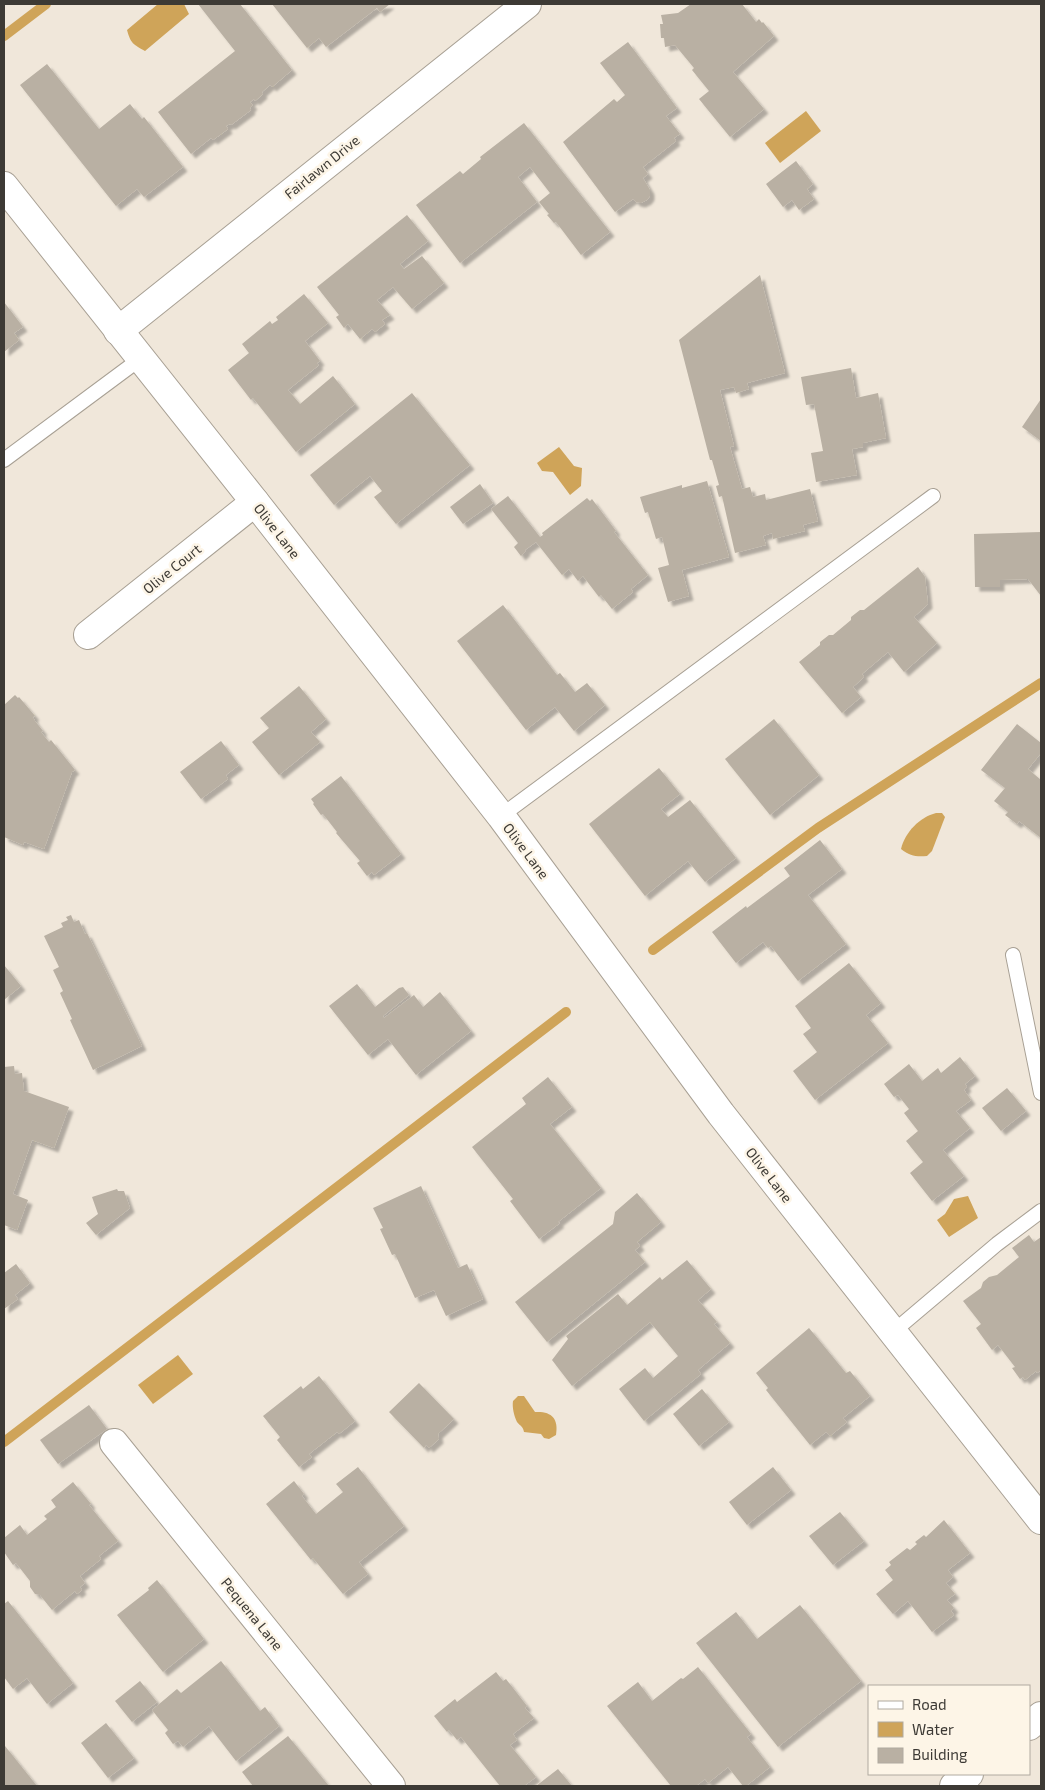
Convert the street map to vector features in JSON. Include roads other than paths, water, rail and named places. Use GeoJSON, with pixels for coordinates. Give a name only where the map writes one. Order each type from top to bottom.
{"type":"FeatureCollection","features":[{"type":"Feature","properties":{"kind":"street","name":"Fairlawn Drive"},"geometry":{"type":"LineString","coordinates":[[118,331],[527,4]]}},
{"type":"Feature","properties":{"kind":"street","name":"Olive Lane"},"geometry":{"type":"LineString","coordinates":[[4,186],[501,816],[721,1114],[1041,1520]]}},
{"type":"Feature","properties":{"kind":"street","name":"Olive Court"},"geometry":{"type":"LineString","coordinates":[[88,636],[255,502]]}},
{"type":"Feature","properties":{"kind":"street","name":"Pequena Lane"},"geometry":{"type":"LineString","coordinates":[[114,1443],[391,1786]]}},
{"type":"Feature","properties":{"kind":"street"},"geometry":{"type":"LineString","coordinates":[[1030,1725],[1041,1716]]}},
{"type":"Feature","properties":{"kind":"street"},"geometry":{"type":"LineString","coordinates":[[954,1786],[968,1775]]}},
{"type":"Feature","properties":{"kind":"lane"},"geometry":{"type":"LineString","coordinates":[[4,460],[140,359]]}},
{"type":"Feature","properties":{"kind":"lane"},"geometry":{"type":"LineString","coordinates":[[501,816],[933,496]]}},
{"type":"Feature","properties":{"kind":"lane"},"geometry":{"type":"LineString","coordinates":[[1013,955],[1041,1093]]}},
{"type":"Feature","properties":{"kind":"lane"},"geometry":{"type":"LineString","coordinates":[[893,1332],[997,1244],[1041,1211]]}},
{"type":"Feature","properties":{"kind":"water"},"geometry":{"type":"Polygon","coordinates":[[[158,4],[184,4],[189,14],[145,51],[133,43],[127,30],[158,4]]]}},
{"type":"Feature","properties":{"kind":"water"},"geometry":{"type":"Polygon","coordinates":[[[806,111],[821,131],[780,163],[765,143],[806,111]]]}},
{"type":"Feature","properties":{"kind":"water"},"geometry":{"type":"Polygon","coordinates":[[[559,447],[574,466],[582,468],[581,486],[570,495],[553,472],[542,471],[537,463],[559,447]]]}},
{"type":"Feature","properties":{"kind":"water"},"geometry":{"type":"Polygon","coordinates":[[[936,813],[942,813],[945,817],[932,851],[927,856],[913,856],[901,849],[906,837],[914,826],[924,818],[936,813]]]}},
{"type":"Feature","properties":{"kind":"water"},"geometry":{"type":"Polygon","coordinates":[[[968,1196],[978,1218],[949,1237],[937,1220],[945,1214],[954,1199],[968,1196]]]}},
{"type":"Feature","properties":{"kind":"water"},"geometry":{"type":"Polygon","coordinates":[[[178,1355],[193,1374],[153,1404],[138,1385],[178,1355]]]}},
{"type":"Feature","properties":{"kind":"water"},"geometry":{"type":"Polygon","coordinates":[[[518,1396],[524,1396],[535,1412],[549,1414],[553,1417],[557,1429],[556,1435],[549,1439],[544,1438],[541,1434],[524,1432],[517,1422],[513,1406],[513,1401],[518,1396]]]}},
{"type":"Feature","properties":{"kind":"waterway"},"geometry":{"type":"LineString","coordinates":[[4,36],[46,4]]}},
{"type":"Feature","properties":{"kind":"waterway"},"geometry":{"type":"LineString","coordinates":[[653,950],[818,828],[1041,683]]}},
{"type":"Feature","properties":{"kind":"waterway"},"geometry":{"type":"LineString","coordinates":[[4,1442],[566,1012]]}}]}
